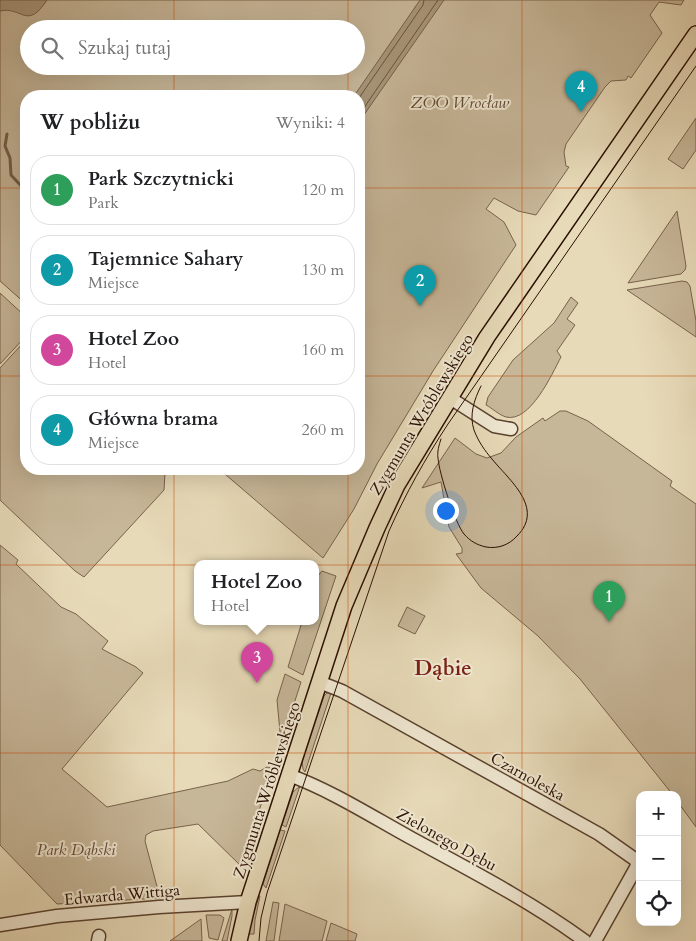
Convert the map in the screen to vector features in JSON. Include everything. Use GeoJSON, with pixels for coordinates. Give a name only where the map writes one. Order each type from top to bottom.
{"type":"FeatureCollection","features":[{"type":"Feature","properties":{"kind":"main road","name":"Zygmunta Wróblewskiego"},"geometry":{"type":"LineString","coordinates":[[239,941],[248,902],[344,606],[383,514],[414,454],[487,337],[696,34]]}},
{"type":"Feature","properties":{"kind":"street"},"geometry":{"type":"LineString","coordinates":[[450,398],[494,426],[511,428]]}},
{"type":"Feature","properties":{"kind":"street","name":"Czarnoleska"},"geometry":{"type":"LineString","coordinates":[[319,682],[342,691],[599,834],[636,860],[637,866],[595,941]]}},
{"type":"Feature","properties":{"kind":"street","name":"Zielonego Dębu"},"geometry":{"type":"LineString","coordinates":[[289,775],[319,787],[478,874],[556,920],[585,941]]}},
{"type":"Feature","properties":{"kind":"street","name":"Edwarda Wittiga"},"geometry":{"type":"LineString","coordinates":[[0,925],[57,916],[159,907],[248,902]]}},
{"type":"Feature","properties":{"kind":"green space","name":"ZOO Wrocław"},"geometry":{"type":"Polygon","coordinates":[[[0,0],[684,0],[681,5],[659,2],[650,15],[662,33],[631,78],[628,76],[626,80],[611,81],[605,87],[566,144],[564,152],[566,166],[569,167],[536,215],[518,211],[494,198],[486,209],[504,222],[516,245],[433,371],[377,464],[354,509],[323,558],[226,475],[365,475],[365,90],[20,90],[20,299],[0,281],[0,0]]]}},
{"type":"Feature","properties":{"kind":"green space"},"geometry":{"type":"Polygon","coordinates":[[[696,118],[696,150],[683,169],[668,159],[696,118]]]}},
{"type":"Feature","properties":{"kind":"green space"},"geometry":{"type":"Polygon","coordinates":[[[677,211],[686,266],[685,270],[681,274],[628,283],[677,211]]]}},
{"type":"Feature","properties":{"kind":"green space"},"geometry":{"type":"Polygon","coordinates":[[[682,281],[687,282],[690,286],[696,321],[696,337],[627,290],[682,281]]]}},
{"type":"Feature","properties":{"kind":"green space"},"geometry":{"type":"Polygon","coordinates":[[[0,293],[20,311],[20,342],[0,364],[0,293]]]}},
{"type":"Feature","properties":{"kind":"green space"},"geometry":{"type":"Polygon","coordinates":[[[571,297],[578,303],[567,319],[575,325],[557,351],[561,357],[546,385],[532,405],[515,417],[506,417],[486,405],[488,397],[513,360],[554,323],[571,297]]]}},
{"type":"Feature","properties":{"kind":"green space"},"geometry":{"type":"Polygon","coordinates":[[[20,346],[20,475],[165,475],[164,490],[84,577],[75,571],[0,500],[0,368],[20,346]]]}},
{"type":"Feature","properties":{"kind":"green space"},"geometry":{"type":"Polygon","coordinates":[[[560,411],[566,411],[588,421],[672,481],[670,486],[696,504],[696,827],[681,806],[681,791],[670,791],[580,679],[538,636],[481,588],[456,554],[462,553],[462,548],[449,527],[441,482],[422,488],[455,438],[476,454],[487,458],[501,453],[516,437],[543,418],[545,421],[560,411]]]}},
{"type":"Feature","properties":{"kind":"green space","name":"Park Dąbski"},"geometry":{"type":"Polygon","coordinates":[[[0,545],[18,560],[16,564],[61,607],[76,614],[108,641],[102,649],[136,667],[143,673],[62,769],[107,807],[228,781],[253,769],[260,771],[267,767],[273,768],[241,866],[198,824],[153,831],[146,835],[145,841],[160,898],[57,904],[0,845],[0,545]]]}},
{"type":"Feature","properties":{"kind":"green space"},"geometry":{"type":"Polygon","coordinates":[[[322,571],[336,576],[303,675],[288,667],[301,625],[319,625],[319,574],[322,571]]]}},
{"type":"Feature","properties":{"kind":"green space"},"geometry":{"type":"Polygon","coordinates":[[[407,607],[425,616],[415,634],[398,626],[407,607]]]}},
{"type":"Feature","properties":{"kind":"green space"},"geometry":{"type":"Polygon","coordinates":[[[285,674],[301,682],[284,735],[280,732],[277,700],[285,674]]]}},
{"type":"Feature","properties":{"kind":"green space"},"geometry":{"type":"Polygon","coordinates":[[[327,693],[331,693],[305,772],[302,761],[324,696],[327,693]]]}},
{"type":"Feature","properties":{"kind":"green space"},"geometry":{"type":"Polygon","coordinates":[[[300,786],[286,827],[282,825],[293,792],[300,786]]]}},
{"type":"Feature","properties":{"kind":"green space"},"geometry":{"type":"Polygon","coordinates":[[[280,830],[285,831],[266,888],[263,884],[280,830]]]}},
{"type":"Feature","properties":{"kind":"green space"},"geometry":{"type":"Polygon","coordinates":[[[259,896],[254,934],[249,934],[249,928],[259,896]]]}},
{"type":"Feature","properties":{"kind":"green space"},"geometry":{"type":"Polygon","coordinates":[[[273,902],[279,903],[274,941],[266,941],[273,902]]]}},
{"type":"Feature","properties":{"kind":"green space"},"geometry":{"type":"Polygon","coordinates":[[[285,904],[327,921],[322,941],[279,941],[285,904]]]}},
{"type":"Feature","properties":{"kind":"green space"},"geometry":{"type":"Polygon","coordinates":[[[232,909],[227,941],[222,941],[232,909]]]}},
{"type":"Feature","properties":{"kind":"green space"},"geometry":{"type":"Polygon","coordinates":[[[206,915],[220,915],[224,918],[218,940],[209,938],[206,915]]]}},
{"type":"Feature","properties":{"kind":"green space"},"geometry":{"type":"Polygon","coordinates":[[[201,919],[202,941],[170,941],[201,919]]]}},
{"type":"Feature","properties":{"kind":"green space"},"geometry":{"type":"Polygon","coordinates":[[[331,923],[357,934],[355,941],[326,941],[331,923]]]}},
{"type":"Feature","properties":{"kind":"water"},"geometry":{"type":"Polygon","coordinates":[[[0,0],[47,0],[40,9],[29,16],[8,10],[0,11],[0,0]]]}},
{"type":"Feature","properties":{"kind":"water"},"geometry":{"type":"Polygon","coordinates":[[[420,0],[444,0],[365,113],[365,90],[358,90],[420,0]]]}},
{"type":"Feature","properties":{"kind":"waterway"},"geometry":{"type":"LineString","coordinates":[[7,134],[5,146],[10,158],[11,175],[20,185]]}},
{"type":"Feature","properties":{"kind":"tram line"},"geometry":{"type":"LineString","coordinates":[[259,941],[261,918],[267,893],[389,531],[402,503],[448,424],[696,66]]}},
{"type":"Feature","properties":{"kind":"tram line"},"geometry":{"type":"LineString","coordinates":[[441,439],[438,448],[441,475],[452,509],[464,534],[474,542],[486,547],[499,547],[510,542],[525,526],[526,505],[515,485],[484,449],[474,430],[473,408],[481,386]]}},
{"type":"Feature","properties":{"kind":"place","name":"Główna brama"},"geometry":{"type":"Point","coordinates":[581,112]}},
{"type":"Feature","properties":{"kind":"place","name":"Tajemnice Sahary"},"geometry":{"type":"Point","coordinates":[420,306]}},
{"type":"Feature","properties":{"kind":"place","name":"Park Szczytnicki"},"geometry":{"type":"Point","coordinates":[609,622]}},
{"type":"Feature","properties":{"kind":"place","name":"Hotel Zoo"},"geometry":{"type":"Point","coordinates":[257,683]}},
{"type":"Feature","properties":{"kind":"district","name":"Dąbie"},"geometry":{"type":"Point","coordinates":[443,668]}}]}
